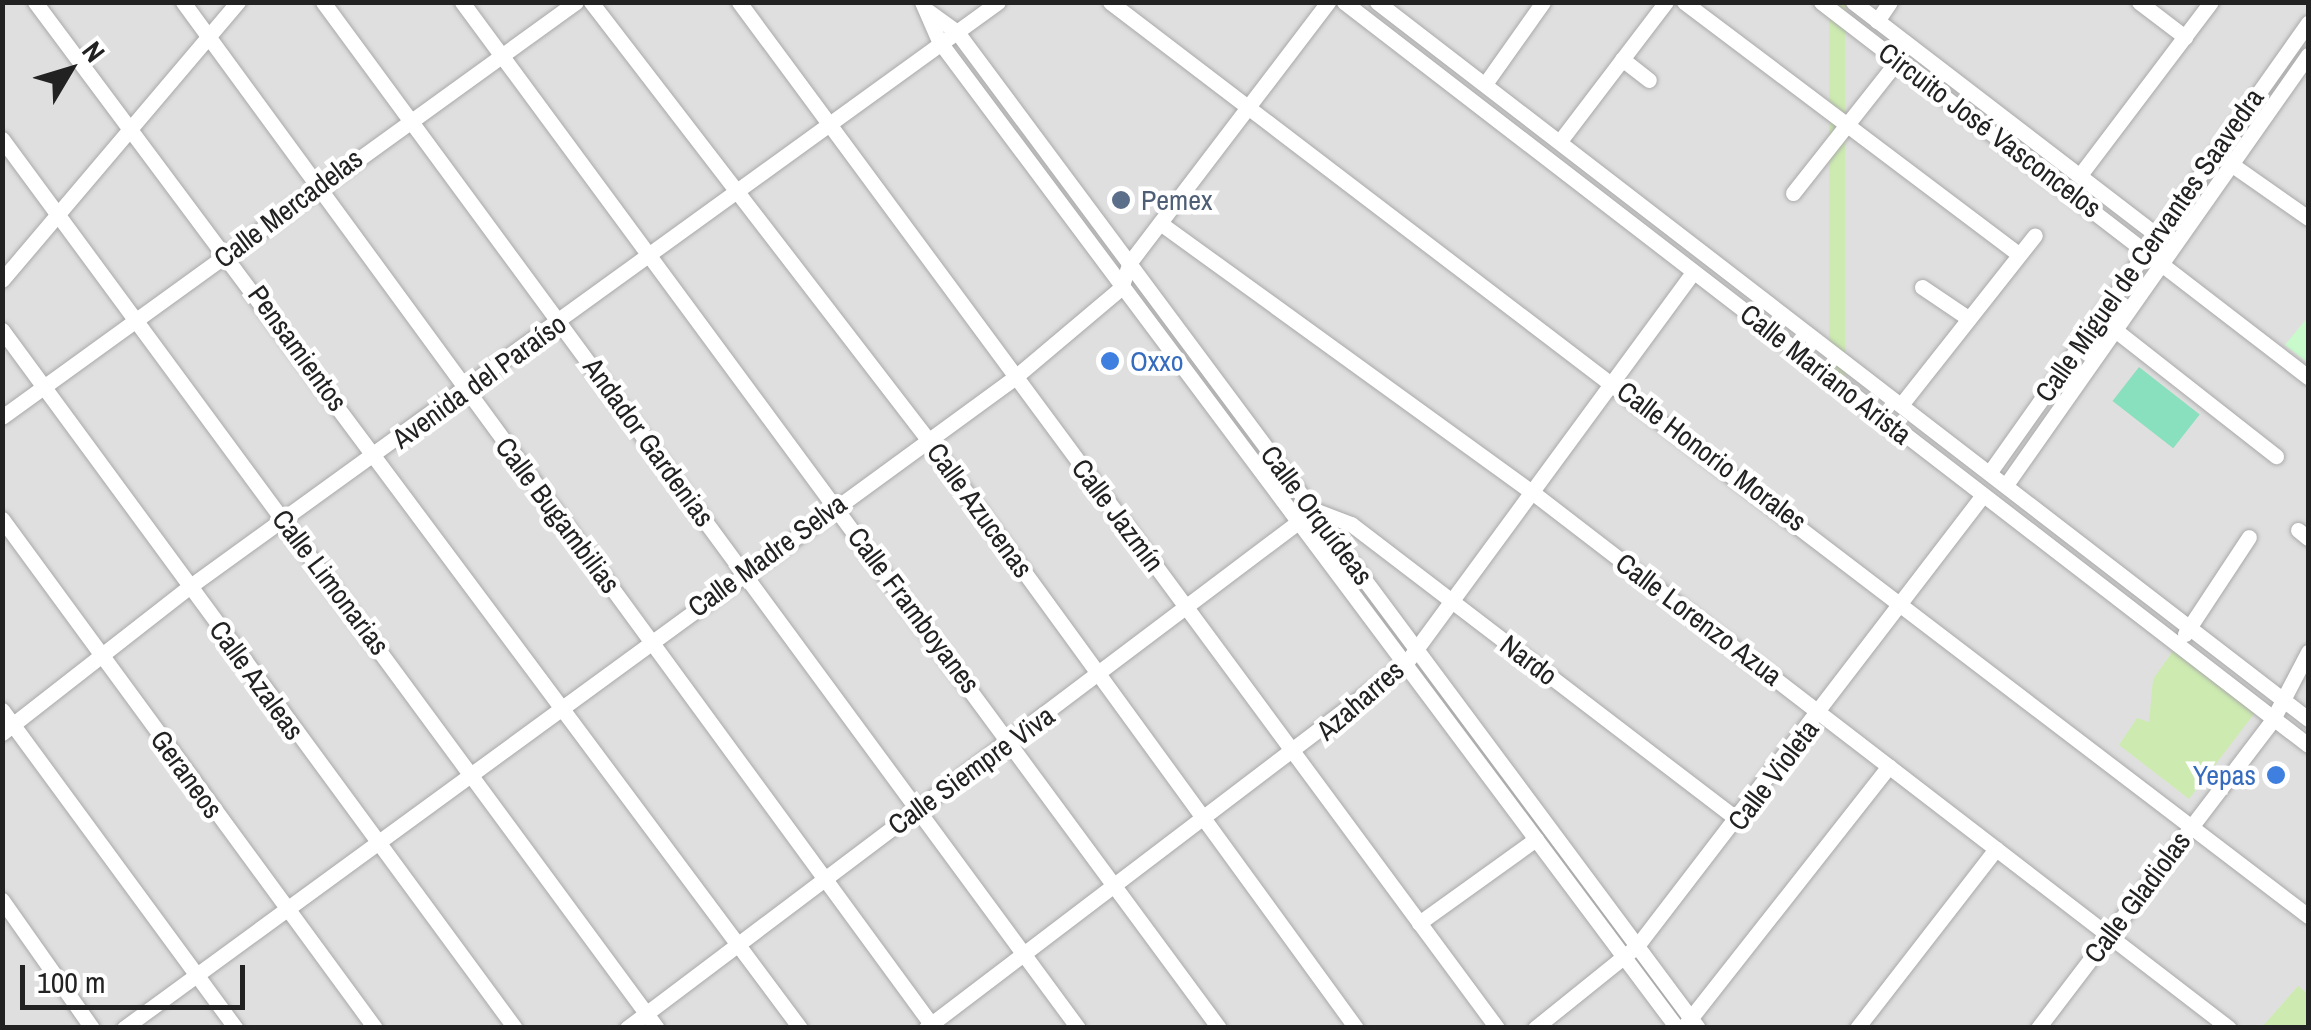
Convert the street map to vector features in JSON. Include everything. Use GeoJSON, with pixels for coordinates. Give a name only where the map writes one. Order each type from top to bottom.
{"type":"FeatureCollection","features":[{"type":"Feature","properties":{"kind":"street","name":"Pensamientos"},"geometry":{"type":"LineString","coordinates":[[35,2],[228,253],[556,708]]}},
{"type":"Feature","properties":{"kind":"street","name":"Calle Bugambilias"},"geometry":{"type":"LineString","coordinates":[[182,2],[320,185],[931,1026]]}},
{"type":"Feature","properties":{"kind":"street"},"geometry":{"type":"LineString","coordinates":[[2,280],[238,2]]}},
{"type":"Feature","properties":{"kind":"street","name":"Andador Gardenias"},"geometry":{"type":"LineString","coordinates":[[323,2],[1078,1028]]}},
{"type":"Feature","properties":{"kind":"street","name":"Calle Framboyanes"},"geometry":{"type":"LineString","coordinates":[[462,2],[1011,739],[1219,1028]]}},
{"type":"Feature","properties":{"kind":"street","name":"Calle Mercadelas"},"geometry":{"type":"LineString","coordinates":[[2,417],[499,52],[576,2]]}},
{"type":"Feature","properties":{"kind":"street","name":"Calle Azucenas"},"geometry":{"type":"LineString","coordinates":[[591,2],[740,187],[1356,1028]]}},
{"type":"Feature","properties":{"kind":"street","name":"Calle Jazmín"},"geometry":{"type":"LineString","coordinates":[[738,2],[1497,1028]]}},
{"type":"Feature","properties":{"kind":"street","name":"Avenida del Paraíso"},"geometry":{"type":"LineString","coordinates":[[8,729],[189,587],[377,456],[649,253],[998,2]]}},
{"type":"Feature","properties":{"kind":"street","name":"Calle Honorio Morales"},"geometry":{"type":"LineString","coordinates":[[1110,2],[1905,602],[2193,822],[2308,916]]}},
{"type":"Feature","properties":{"kind":"street"},"geometry":{"type":"LineString","coordinates":[[1121,288],[1130,262],[1245,104],[1328,2]]}},
{"type":"Feature","properties":{"kind":"street","name":"Calle Mariano Arista"},"geometry":{"type":"LineString","coordinates":[[1344,2],[2308,745]]}},
{"type":"Feature","properties":{"kind":"street","name":"Calle Mariano Arista"},"geometry":{"type":"LineString","coordinates":[[1378,2],[1904,401],[2308,719]]}},
{"type":"Feature","properties":{"kind":"street"},"geometry":{"type":"LineString","coordinates":[[1485,84],[1543,2]]}},
{"type":"Feature","properties":{"kind":"street"},"geometry":{"type":"LineString","coordinates":[[1560,141],[1666,2]]}},
{"type":"Feature","properties":{"kind":"street"},"geometry":{"type":"LineString","coordinates":[[1684,2],[2020,254]]}},
{"type":"Feature","properties":{"kind":"street","name":"Circuito José Vasconcelos"},"geometry":{"type":"LineString","coordinates":[[1821,2],[2149,240],[2308,377]]}},
{"type":"Feature","properties":{"kind":"street","name":"Circuito José Vasconcelos"},"geometry":{"type":"LineString","coordinates":[[1853,2],[2080,176],[2149,240]]}},
{"type":"Feature","properties":{"kind":"street"},"geometry":{"type":"LineString","coordinates":[[1877,21],[1890,2]]}},
{"type":"Feature","properties":{"kind":"street"},"geometry":{"type":"LineString","coordinates":[[2138,2],[2185,37]]}},
{"type":"Feature","properties":{"kind":"street"},"geometry":{"type":"LineString","coordinates":[[2080,176],[2210,2]]}},
{"type":"Feature","properties":{"kind":"street","name":"Calle Orquídeas"},"geometry":{"type":"LineString","coordinates":[[925,7],[958,32],[1130,262],[1406,664],[1536,839],[1631,952]]}},
{"type":"Feature","properties":{"kind":"street","name":"Calle Orquídeas"},"geometry":{"type":"LineString","coordinates":[[925,7],[939,41],[1121,288],[1170,353],[1414,646],[1687,1025]]}},
{"type":"Feature","properties":{"kind":"street","name":"Calle Miguel de Cervantes Saavedra"},"geometry":{"type":"LineString","coordinates":[[1992,469],[2149,240],[2308,23]]}},
{"type":"Feature","properties":{"kind":"street","name":"Calle Miguel de Cervantes Saavedra"},"geometry":{"type":"LineString","coordinates":[[2008,482],[2110,326],[2308,56]]}},
{"type":"Feature","properties":{"kind":"street"},"geometry":{"type":"LineString","coordinates":[[1622,60],[1649,80]]}},
{"type":"Feature","properties":{"kind":"street"},"geometry":{"type":"LineString","coordinates":[[1793,193],[1898,60]]}},
{"type":"Feature","properties":{"kind":"street","name":"Calle Limonarias"},"geometry":{"type":"LineString","coordinates":[[2,139],[140,319],[657,1028]]}},
{"type":"Feature","properties":{"kind":"street"},"geometry":{"type":"LineString","coordinates":[[2231,164],[2308,218]]}},
{"type":"Feature","properties":{"kind":"street","name":"Calle Lorenzo Azua"},"geometry":{"type":"LineString","coordinates":[[1160,223],[1532,492],[2228,1027]]}},
{"type":"Feature","properties":{"kind":"street"},"geometry":{"type":"LineString","coordinates":[[1904,401],[2035,235]]}},
{"type":"Feature","properties":{"kind":"street","name":"Azaharres"},"geometry":{"type":"LineString","coordinates":[[931,1026],[1208,822],[1406,664],[1448,598],[1532,492],[1693,272]]}},
{"type":"Feature","properties":{"kind":"street"},"geometry":{"type":"LineString","coordinates":[[1922,286],[1968,318]]}},
{"type":"Feature","properties":{"kind":"street","name":"Calle Madre Selva"},"geometry":{"type":"LineString","coordinates":[[124,1028],[289,913],[556,708],[926,437],[1014,378],[1121,288]]}},
{"type":"Feature","properties":{"kind":"street"},"geometry":{"type":"LineString","coordinates":[[2110,326],[2276,456]]}},
{"type":"Feature","properties":{"kind":"street","name":"Calle Azaleas"},"geometry":{"type":"LineString","coordinates":[[2,330],[515,1028]]}},
{"type":"Feature","properties":{"kind":"street"},"geometry":{"type":"LineString","coordinates":[[1170,353],[1187,341]]}},
{"type":"Feature","properties":{"kind":"street","name":"Calle Violeta"},"geometry":{"type":"LineString","coordinates":[[1535,1028],[1631,952],[1738,820],[1983,495]]}},
{"type":"Feature","properties":{"kind":"street","name":"Nardo"},"geometry":{"type":"LineString","coordinates":[[1307,515],[1352,524],[1738,820]]}},
{"type":"Feature","properties":{"kind":"street","name":"Calle Siempre Viva"},"geometry":{"type":"LineString","coordinates":[[626,1028],[1100,675],[1307,515]]}},
{"type":"Feature","properties":{"kind":"street","name":"Geraneos"},"geometry":{"type":"LineString","coordinates":[[2,519],[375,1028]]}},
{"type":"Feature","properties":{"kind":"street"},"geometry":{"type":"LineString","coordinates":[[2175,644],[2190,628],[2250,537]]}},
{"type":"Feature","properties":{"kind":"street","name":"Calle Gladiolas"},"geometry":{"type":"LineString","coordinates":[[2038,1028],[2274,718],[2308,652]]}},
{"type":"Feature","properties":{"kind":"street"},"geometry":{"type":"LineString","coordinates":[[556,708],[800,1028]]}},
{"type":"Feature","properties":{"kind":"street"},"geometry":{"type":"LineString","coordinates":[[2,710],[8,729],[236,1028]]}},
{"type":"Feature","properties":{"kind":"street"},"geometry":{"type":"LineString","coordinates":[[1687,1025],[1889,766]]}},
{"type":"Feature","properties":{"kind":"street"},"geometry":{"type":"LineString","coordinates":[[1419,923],[1536,839]]}},
{"type":"Feature","properties":{"kind":"street"},"geometry":{"type":"LineString","coordinates":[[1857,1028],[1996,848]]}},
{"type":"Feature","properties":{"kind":"street"},"geometry":{"type":"LineString","coordinates":[[2,900],[92,1028]]}},
{"type":"Feature","properties":{"kind":"shaded area"},"geometry":{"type":"Polygon","coordinates":[[[3,3],[2308,3],[2308,1027],[3,1027],[3,3]]]}},
{"type":"Feature","properties":{"kind":"green space"},"geometry":{"type":"Polygon","coordinates":[[[1829,3],[1845,3],[1845,392],[1829,392],[1829,3]]]}},
{"type":"Feature","properties":{"kind":"green space"},"geometry":{"type":"Polygon","coordinates":[[[2308,317],[2308,363],[2285,345],[2308,317]]]}},
{"type":"Feature","properties":{"kind":"green space"},"geometry":{"type":"Polygon","coordinates":[[[2139,367],[2200,414],[2173,448],[2113,401],[2139,367]]]}},
{"type":"Feature","properties":{"kind":"green space"},"geometry":{"type":"Polygon","coordinates":[[[2173,651],[2257,710],[2189,799],[2119,745],[2137,718],[2149,722],[2153,679],[2173,651]]]}},
{"type":"Feature","properties":{"kind":"green space"},"geometry":{"type":"Polygon","coordinates":[[[2298,986],[2308,994],[2308,1027],[2262,1027],[2298,986]]]}},
{"type":"Feature","properties":{"kind":"place","name":"Pemex"},"geometry":{"type":"Point","coordinates":[1121,200]}},
{"type":"Feature","properties":{"kind":"place","name":"Oxxo"},"geometry":{"type":"Point","coordinates":[1110,361]}},
{"type":"Feature","properties":{"kind":"place","name":"Yepas"},"geometry":{"type":"Point","coordinates":[2276,775]}}]}
